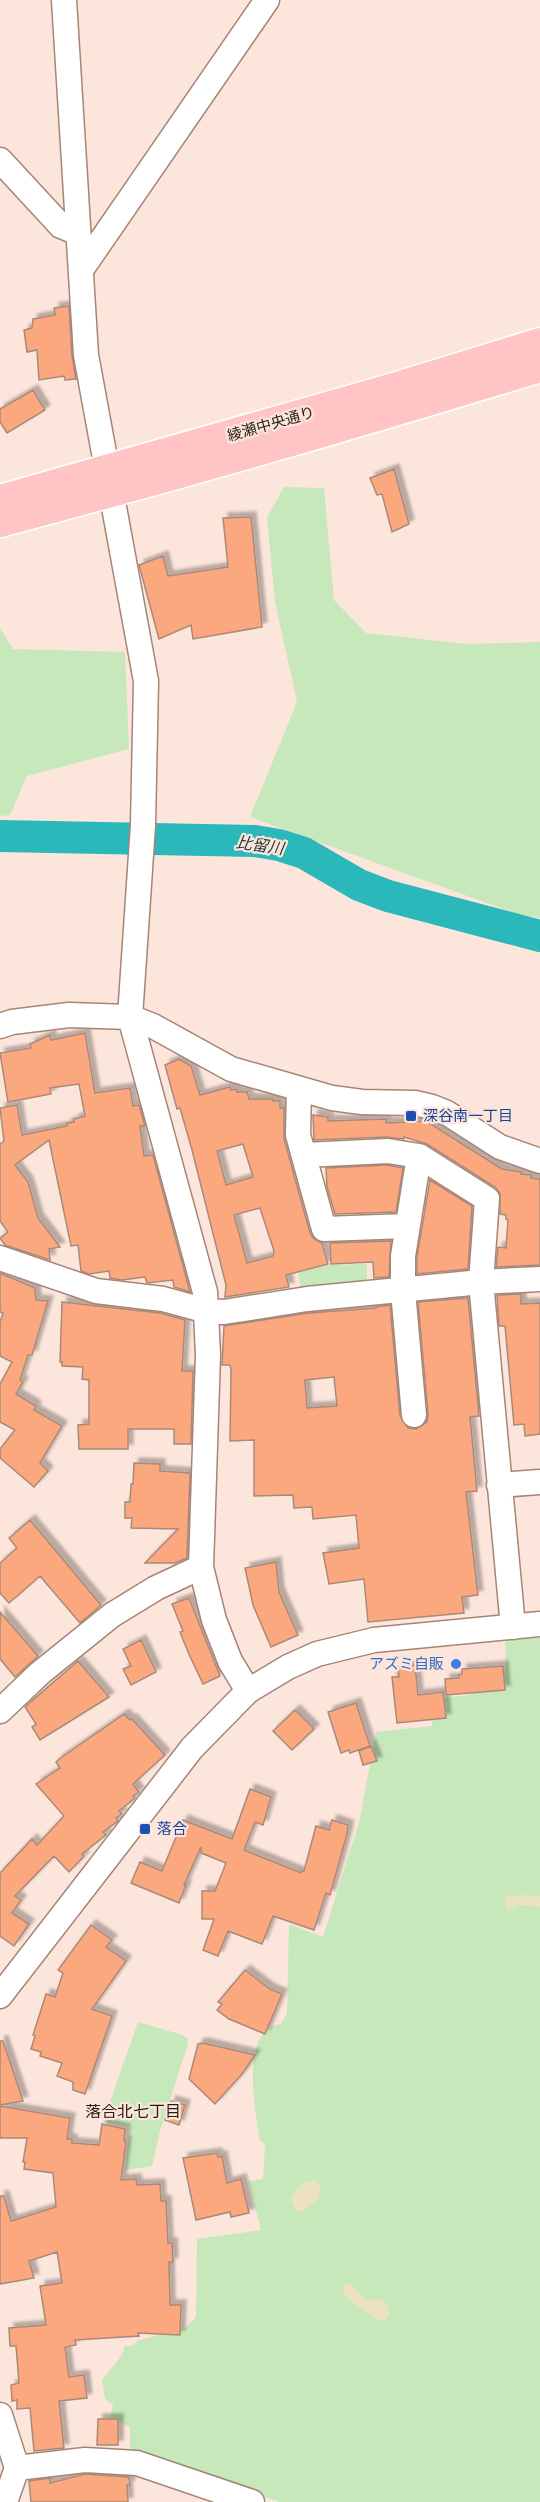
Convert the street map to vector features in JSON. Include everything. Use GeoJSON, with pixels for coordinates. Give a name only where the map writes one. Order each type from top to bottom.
{"type":"FeatureCollection","features":[{"type":"Feature","properties":{"kind":"main road","name":"綾瀬中央通り"},"geometry":{"type":"LineString","coordinates":[[0,522],[109,482],[394,388],[540,343]]}},
{"type":"Feature","properties":{"kind":"main road","name":"綾瀬中央通り"},"geometry":{"type":"LineString","coordinates":[[0,500],[109,482],[416,405],[540,367]]}},
{"type":"Feature","properties":{"kind":"street"},"geometry":{"type":"LineString","coordinates":[[64,0],[86,355],[146,681],[142,835],[130,1017],[204,1284],[207,1311],[208,1388],[201,1567],[214,1620],[230,1661],[248,1691]]}},
{"type":"Feature","properties":{"kind":"street"},"geometry":{"type":"LineString","coordinates":[[81,270],[267,0]]}},
{"type":"Feature","properties":{"kind":"street"},"geometry":{"type":"LineString","coordinates":[[0,160],[61,226],[78,233]]}},
{"type":"Feature","properties":{"kind":"street"},"geometry":{"type":"LineString","coordinates":[[0,1026],[69,1015],[130,1017],[153,1026],[231,1069],[332,1098],[362,1102],[415,1103],[432,1107],[447,1113],[500,1147],[540,1161]]}},
{"type":"Feature","properties":{"kind":"street"},"geometry":{"type":"LineString","coordinates":[[299,1089],[298,1136],[324,1229],[407,1226]]}},
{"type":"Feature","properties":{"kind":"street"},"geometry":{"type":"LineString","coordinates":[[304,1155],[394,1151],[418,1156],[487,1199],[481,1282],[513,1627]]}},
{"type":"Feature","properties":{"kind":"street"},"geometry":{"type":"LineString","coordinates":[[414,1415],[403,1291],[403,1256],[418,1156]]}},
{"type":"Feature","properties":{"kind":"street"},"geometry":{"type":"LineString","coordinates":[[0,1258],[96,1291],[163,1299],[207,1311],[224,1312],[307,1299],[481,1282],[540,1279]]}},
{"type":"Feature","properties":{"kind":"street"},"geometry":{"type":"LineString","coordinates":[[499,1485],[540,1482]]}},
{"type":"Feature","properties":{"kind":"street"},"geometry":{"type":"LineString","coordinates":[[0,1711],[40,1673],[112,1615],[156,1588],[201,1567]]}},
{"type":"Feature","properties":{"kind":"street"},"geometry":{"type":"LineString","coordinates":[[0,1996],[192,1748],[248,1691],[288,1667],[328,1651],[374,1640],[540,1624]]}},
{"type":"Feature","properties":{"kind":"street"},"geometry":{"type":"LineString","coordinates":[[0,2415],[17,2468],[5,2502]]}},
{"type":"Feature","properties":{"kind":"street"},"geometry":{"type":"LineString","coordinates":[[17,2468],[85,2460],[137,2463],[252,2502]]}},
{"type":"Feature","properties":{"kind":"green space"},"geometry":{"type":"Polygon","coordinates":[[[284,487],[324,488],[334,600],[366,633],[467,644],[540,642],[540,918],[517,914],[250,817],[297,702],[275,602],[267,518],[284,487]]]}},
{"type":"Feature","properties":{"kind":"green space"},"geometry":{"type":"Polygon","coordinates":[[[0,628],[13,649],[125,652],[129,749],[27,776],[10,815],[0,816],[0,628]]]}},
{"type":"Feature","properties":{"kind":"green space"},"geometry":{"type":"Polygon","coordinates":[[[367,1264],[367,1286],[302,1295],[298,1273],[327,1265],[367,1264]]]}},
{"type":"Feature","properties":{"kind":"green space"},"geometry":{"type":"Polygon","coordinates":[[[540,1638],[540,2502],[279,2502],[130,2449],[130,2427],[110,2417],[113,2405],[105,2399],[102,2380],[119,2360],[125,2346],[132,2346],[137,2341],[185,2328],[196,2317],[197,2239],[261,2230],[248,2181],[263,2179],[265,2144],[260,2141],[256,2112],[254,2056],[259,2040],[268,2029],[281,2024],[287,2013],[289,1924],[323,1937],[359,1823],[376,1732],[432,1726],[430,1698],[464,1696],[480,1691],[506,1668],[505,1639],[540,1638]]]}},
{"type":"Feature","properties":{"kind":"green space"},"geometry":{"type":"Polygon","coordinates":[[[138,2022],[183,2035],[188,2039],[188,2044],[160,2131],[152,2166],[125,2170],[130,2126],[103,2122],[138,2022]]]}},
{"type":"Feature","properties":{"kind":"sand"},"geometry":{"type":"Polygon","coordinates":[[[540,1896],[540,1907],[519,1905],[511,1910],[507,1909],[506,1897],[540,1896]]]}},
{"type":"Feature","properties":{"kind":"sand"},"geometry":{"type":"Polygon","coordinates":[[[315,2180],[320,2185],[319,2198],[304,2211],[296,2210],[291,2199],[293,2195],[298,2188],[315,2180]]]}},
{"type":"Feature","properties":{"kind":"sand"},"geometry":{"type":"Polygon","coordinates":[[[350,2283],[366,2299],[382,2300],[388,2306],[390,2315],[383,2320],[375,2319],[346,2297],[343,2291],[344,2285],[350,2283]]]}},
{"type":"Feature","properties":{"kind":"building"},"geometry":{"type":"Polygon","coordinates":[[[69,306],[76,379],[65,380],[64,376],[39,380],[37,350],[27,352],[24,330],[32,328],[33,319],[55,315],[54,308],[69,306]]]}},
{"type":"Feature","properties":{"kind":"building"},"geometry":{"type":"Polygon","coordinates":[[[33,390],[45,410],[7,433],[0,422],[0,409],[33,390]]]}},
{"type":"Feature","properties":{"kind":"building"},"geometry":{"type":"Polygon","coordinates":[[[394,469],[409,524],[392,532],[382,494],[377,495],[370,478],[394,469]]]}},
{"type":"Feature","properties":{"kind":"building"},"geometry":{"type":"Polygon","coordinates":[[[251,517],[262,627],[193,639],[191,625],[159,639],[139,565],[163,556],[168,576],[228,567],[223,518],[251,517]]]}},
{"type":"Feature","properties":{"kind":"building"},"geometry":{"type":"Polygon","coordinates":[[[85,1033],[95,1093],[130,1088],[133,1106],[139,1105],[145,1126],[140,1126],[144,1156],[153,1155],[190,1292],[174,1287],[173,1280],[147,1283],[145,1277],[122,1280],[110,1278],[109,1271],[89,1274],[81,1271],[78,1245],[71,1246],[49,1140],[15,1165],[28,1182],[38,1218],[60,1247],[49,1249],[50,1260],[5,1245],[0,1238],[8,1232],[0,1221],[0,1144],[4,1141],[0,1108],[17,1105],[22,1135],[67,1126],[67,1123],[74,1122],[74,1119],[85,1116],[79,1084],[50,1088],[51,1094],[8,1102],[0,1053],[31,1048],[30,1044],[50,1035],[51,1040],[85,1033]]]}},
{"type":"Feature","properties":{"kind":"building"},"geometry":{"type":"Polygon","coordinates":[[[179,1059],[191,1066],[200,1095],[230,1087],[231,1090],[236,1089],[237,1092],[247,1092],[249,1099],[280,1101],[280,1108],[284,1108],[284,1139],[310,1233],[314,1239],[322,1243],[328,1264],[286,1275],[289,1287],[225,1297],[226,1285],[192,1150],[180,1108],[177,1109],[165,1065],[179,1059]],[[243,1144],[217,1151],[226,1185],[253,1177],[243,1144]],[[260,1208],[234,1215],[247,1263],[273,1256],[274,1251],[260,1208]]]}},
{"type":"Feature","properties":{"kind":"building"},"geometry":{"type":"Polygon","coordinates":[[[313,1115],[328,1117],[328,1121],[386,1119],[386,1123],[426,1121],[502,1169],[522,1172],[521,1174],[531,1175],[531,1178],[540,1179],[540,1265],[496,1267],[498,1247],[506,1248],[508,1220],[506,1215],[500,1214],[500,1193],[495,1187],[427,1144],[404,1137],[404,1139],[387,1137],[314,1140],[313,1115]]]}},
{"type":"Feature","properties":{"kind":"building"},"geometry":{"type":"Polygon","coordinates":[[[387,1165],[403,1168],[396,1212],[335,1214],[327,1187],[326,1168],[387,1165]]]}},
{"type":"Feature","properties":{"kind":"building"},"geometry":{"type":"Polygon","coordinates":[[[430,1180],[472,1206],[468,1269],[417,1274],[417,1257],[430,1180]]]}},
{"type":"Feature","properties":{"kind":"building"},"geometry":{"type":"Polygon","coordinates":[[[391,1241],[389,1277],[374,1278],[373,1262],[331,1264],[330,1243],[391,1241]]]}},
{"type":"Feature","properties":{"kind":"building"},"geometry":{"type":"Polygon","coordinates":[[[0,1273],[35,1288],[36,1300],[48,1301],[32,1355],[28,1355],[20,1380],[23,1382],[16,1394],[36,1406],[34,1410],[62,1426],[40,1463],[48,1471],[34,1487],[0,1458],[0,1449],[15,1430],[0,1422],[0,1384],[12,1362],[0,1356],[0,1322],[3,1313],[0,1312],[0,1273]]]}},
{"type":"Feature","properties":{"kind":"building"},"geometry":{"type":"Polygon","coordinates":[[[521,1294],[521,1304],[540,1303],[540,1434],[525,1436],[524,1424],[514,1425],[505,1326],[499,1326],[497,1295],[521,1294]]]}},
{"type":"Feature","properties":{"kind":"building"},"geometry":{"type":"Polygon","coordinates":[[[468,1298],[479,1416],[470,1417],[477,1491],[466,1492],[478,1595],[462,1597],[464,1613],[368,1622],[364,1579],[329,1584],[323,1553],[359,1548],[356,1515],[313,1519],[312,1507],[294,1508],[293,1495],[254,1496],[254,1440],[230,1441],[231,1370],[230,1365],[222,1365],[224,1326],[309,1313],[390,1305],[400,1416],[408,1428],[416,1429],[427,1422],[428,1414],[418,1302],[468,1298]],[[334,1377],[305,1380],[307,1408],[337,1406],[334,1377]]]}},
{"type":"Feature","properties":{"kind":"building"},"geometry":{"type":"Polygon","coordinates":[[[62,1302],[160,1313],[185,1320],[182,1371],[193,1371],[191,1444],[174,1444],[174,1429],[128,1429],[128,1449],[79,1449],[78,1425],[89,1424],[89,1380],[82,1379],[83,1367],[62,1366],[60,1362],[62,1302]]]}},
{"type":"Feature","properties":{"kind":"building"},"geometry":{"type":"Polygon","coordinates":[[[134,1463],[160,1464],[160,1471],[190,1473],[187,1558],[175,1563],[145,1563],[178,1529],[131,1528],[132,1518],[125,1518],[125,1502],[130,1502],[134,1463]]]}},
{"type":"Feature","properties":{"kind":"building"},"geometry":{"type":"Polygon","coordinates":[[[30,1520],[101,1605],[80,1623],[40,1576],[9,1603],[0,1593],[0,1563],[17,1548],[9,1538],[30,1520]]]}},
{"type":"Feature","properties":{"kind":"building"},"geometry":{"type":"Polygon","coordinates":[[[276,1562],[279,1592],[298,1635],[271,1647],[253,1605],[245,1568],[276,1562]]]}},
{"type":"Feature","properties":{"kind":"building"},"geometry":{"type":"Polygon","coordinates":[[[189,1598],[220,1676],[203,1684],[180,1632],[183,1631],[172,1604],[189,1598]]]}},
{"type":"Feature","properties":{"kind":"building"},"geometry":{"type":"Polygon","coordinates":[[[0,1612],[38,1656],[15,1677],[0,1659],[0,1612]]]}},
{"type":"Feature","properties":{"kind":"building"},"geometry":{"type":"Polygon","coordinates":[[[141,1640],[156,1672],[131,1685],[123,1669],[131,1666],[123,1649],[141,1640]]]}},
{"type":"Feature","properties":{"kind":"building"},"geometry":{"type":"Polygon","coordinates":[[[78,1661],[109,1697],[40,1740],[32,1727],[36,1724],[25,1707],[78,1661]]]}},
{"type":"Feature","properties":{"kind":"building"},"geometry":{"type":"Polygon","coordinates":[[[415,1665],[418,1695],[443,1692],[446,1718],[397,1723],[392,1677],[399,1677],[398,1667],[415,1665]]]}},
{"type":"Feature","properties":{"kind":"building"},"geometry":{"type":"Polygon","coordinates":[[[503,1666],[505,1690],[446,1695],[445,1679],[459,1678],[462,1669],[503,1666]]]}},
{"type":"Feature","properties":{"kind":"building"},"geometry":{"type":"Polygon","coordinates":[[[356,1703],[370,1746],[350,1753],[349,1750],[341,1753],[328,1712],[356,1703]]]}},
{"type":"Feature","properties":{"kind":"building"},"geometry":{"type":"Polygon","coordinates":[[[295,1710],[314,1729],[292,1750],[273,1731],[295,1710]]]}},
{"type":"Feature","properties":{"kind":"building"},"geometry":{"type":"Polygon","coordinates":[[[124,1714],[130,1720],[132,1719],[165,1755],[133,1784],[139,1792],[133,1796],[135,1798],[119,1811],[122,1814],[116,1818],[118,1821],[103,1832],[106,1835],[82,1854],[84,1856],[69,1872],[54,1856],[15,1896],[21,1900],[12,1913],[29,1924],[14,1946],[0,1936],[0,1873],[32,1839],[37,1845],[64,1816],[36,1784],[60,1768],[56,1762],[59,1759],[124,1714]]]}},
{"type":"Feature","properties":{"kind":"building"},"geometry":{"type":"Polygon","coordinates":[[[371,1746],[377,1761],[363,1765],[359,1751],[371,1746]]]}},
{"type":"Feature","properties":{"kind":"building"},"geometry":{"type":"Polygon","coordinates":[[[250,1789],[271,1797],[263,1825],[255,1822],[244,1850],[301,1873],[304,1871],[316,1826],[329,1830],[332,1820],[348,1825],[347,1834],[330,1895],[326,1893],[314,1930],[273,1916],[262,1944],[228,1931],[218,1956],[203,1950],[214,1919],[202,1919],[202,1891],[215,1891],[226,1863],[201,1853],[201,1847],[184,1885],[186,1885],[179,1903],[131,1883],[140,1862],[162,1871],[183,1820],[232,1839],[250,1789]]]}},
{"type":"Feature","properties":{"kind":"building"},"geometry":{"type":"Polygon","coordinates":[[[91,1925],[112,1940],[106,1947],[126,1961],[92,2009],[112,2016],[85,2094],[73,2090],[73,2082],[57,2076],[62,2063],[40,2056],[41,2052],[31,2049],[46,1994],[55,1997],[63,1973],[58,1970],[91,1925]]]}},
{"type":"Feature","properties":{"kind":"building"},"geometry":{"type":"Polygon","coordinates":[[[245,1970],[270,1989],[282,1994],[265,2034],[229,2019],[217,2010],[222,2004],[218,2002],[245,1970]]]}},
{"type":"Feature","properties":{"kind":"building"},"geometry":{"type":"Polygon","coordinates":[[[0,2041],[3,2041],[23,2101],[0,2105],[0,2041]]]}},
{"type":"Feature","properties":{"kind":"building"},"geometry":{"type":"Polygon","coordinates":[[[203,2043],[255,2055],[242,2074],[215,2104],[189,2079],[198,2044],[203,2043]]]}},
{"type":"Feature","properties":{"kind":"building"},"geometry":{"type":"Polygon","coordinates":[[[171,2101],[185,2105],[179,2125],[165,2120],[171,2101]]]}},
{"type":"Feature","properties":{"kind":"building"},"geometry":{"type":"Polygon","coordinates":[[[0,2106],[70,2118],[67,2139],[72,2139],[72,2143],[99,2145],[102,2124],[125,2129],[124,2141],[126,2142],[121,2180],[136,2179],[137,2185],[160,2184],[161,2201],[166,2201],[168,2243],[172,2243],[173,2262],[169,2262],[170,2305],[181,2305],[180,2335],[138,2333],[139,2336],[75,2340],[76,2345],[65,2347],[69,2377],[84,2375],[87,2398],[59,2401],[64,2448],[34,2451],[30,2408],[17,2409],[17,2400],[12,2401],[11,2385],[19,2383],[16,2346],[10,2346],[9,2328],[46,2325],[40,2286],[62,2283],[57,2252],[29,2261],[34,2278],[0,2284],[0,2196],[4,2196],[11,2221],[56,2207],[53,2173],[24,2169],[27,2138],[0,2138],[0,2106]]]}},
{"type":"Feature","properties":{"kind":"building"},"geometry":{"type":"Polygon","coordinates":[[[217,2153],[218,2157],[222,2156],[227,2183],[241,2179],[249,2213],[231,2217],[230,2212],[196,2220],[183,2158],[217,2153]]]}},
{"type":"Feature","properties":{"kind":"building"},"geometry":{"type":"Polygon","coordinates":[[[98,2419],[118,2419],[118,2445],[97,2445],[98,2419]]]}},
{"type":"Feature","properties":{"kind":"building"},"geometry":{"type":"Polygon","coordinates":[[[85,2474],[129,2477],[128,2502],[31,2502],[29,2481],[50,2478],[50,2483],[85,2474]]]}},
{"type":"Feature","properties":{"kind":"waterway","name":"比留川"},"geometry":{"type":"LineString","coordinates":[[0,836],[255,841],[279,845],[304,853],[359,885],[388,896],[540,936]]}},
{"type":"Feature","properties":{"kind":"place","name":"深谷南一丁目"},"geometry":{"type":"Point","coordinates":[411,1116]}},
{"type":"Feature","properties":{"kind":"place","name":"アズミ自販"},"geometry":{"type":"Point","coordinates":[456,1664]}},
{"type":"Feature","properties":{"kind":"place","name":"落合"},"geometry":{"type":"Point","coordinates":[145,1829]}},
{"type":"Feature","properties":{"kind":"district","name":"落合北七丁目"},"geometry":{"type":"Point","coordinates":[133,2111]}}]}
